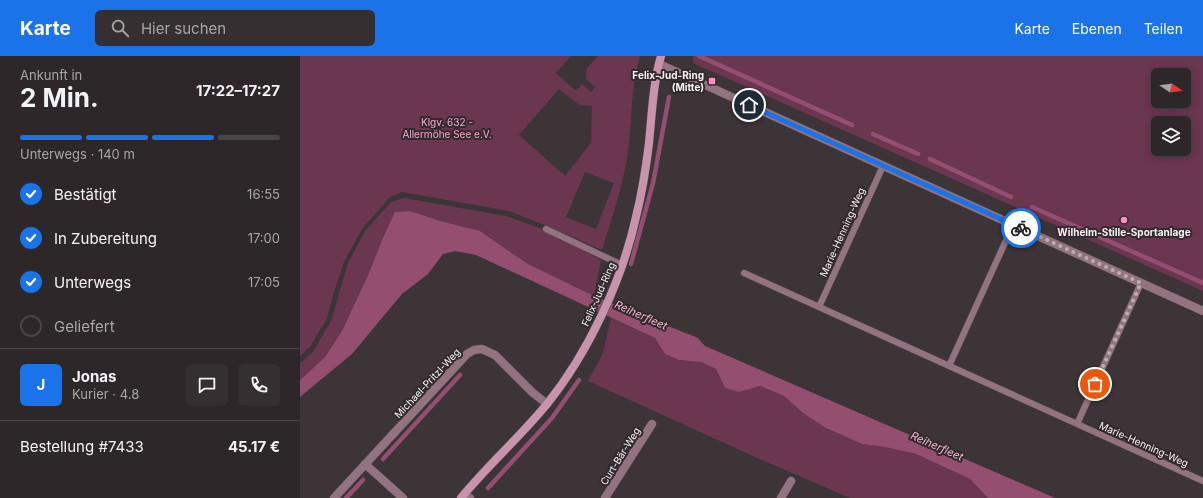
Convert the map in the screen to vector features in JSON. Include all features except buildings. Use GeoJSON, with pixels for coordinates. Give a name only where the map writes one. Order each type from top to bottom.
{"type":"FeatureCollection","features":[{"type":"Feature","properties":{"kind":"street","name":"Felix-Jud-Ring"},"geometry":{"type":"LineString","coordinates":[[466,497],[547,404],[576,362],[595,327],[613,288],[622,265],[636,219],[649,144],[654,85],[661,56]]}},
{"type":"Feature","properties":{"kind":"street"},"geometry":{"type":"LineString","coordinates":[[659,64],[1203,311]]}},
{"type":"Feature","properties":{"kind":"street","name":"Michael-Pritzl-Weg"},"geometry":{"type":"LineString","coordinates":[[334,498],[467,354],[474,350],[482,349],[495,355],[532,392],[547,404]]}},
{"type":"Feature","properties":{"kind":"street","name":"Curt-Bär-Weg"},"geometry":{"type":"LineString","coordinates":[[605,498],[652,424]]}},
{"type":"Feature","properties":{"kind":"street"},"geometry":{"type":"LineString","coordinates":[[365,464],[403,498]]}},
{"type":"Feature","properties":{"kind":"street"},"geometry":{"type":"LineString","coordinates":[[781,498],[791,481]]}},
{"type":"Feature","properties":{"kind":"lane","name":"Marie-Henning-Weg"},"geometry":{"type":"LineString","coordinates":[[819,307],[883,166]]}},
{"type":"Feature","properties":{"kind":"lane"},"geometry":{"type":"LineString","coordinates":[[949,366],[1013,225]]}},
{"type":"Feature","properties":{"kind":"lane"},"geometry":{"type":"LineString","coordinates":[[546,229],[622,265]]}},
{"type":"Feature","properties":{"kind":"lane","name":"Marie-Henning-Weg"},"geometry":{"type":"LineString","coordinates":[[744,273],[1203,481]]}},
{"type":"Feature","properties":{"kind":"lane"},"geometry":{"type":"LineString","coordinates":[[1078,424],[1141,283]]}},
{"type":"Feature","properties":{"kind":"green space","name":"Klgv. 632 - Allermöhe See e.V."},"geometry":{"type":"Polygon","coordinates":[[[300,56],[571,56],[556,73],[576,91],[582,84],[591,92],[595,87],[586,79],[587,68],[598,56],[640,56],[633,89],[629,144],[625,171],[602,250],[509,211],[402,192],[390,197],[362,229],[344,262],[327,318],[310,347],[300,356],[300,56]],[[559,89],[519,135],[565,176],[591,143],[592,106],[579,105],[559,89]],[[585,172],[566,217],[596,229],[614,183],[585,172]]]}},
{"type":"Feature","properties":{"kind":"green space","name":"Wilhelm-Stille-Sportanlage"},"geometry":{"type":"Polygon","coordinates":[[[693,56],[1203,56],[1203,291],[693,63],[693,56]]]}},
{"type":"Feature","properties":{"kind":"green space"},"geometry":{"type":"Polygon","coordinates":[[[404,198],[506,216],[545,230],[601,260],[594,296],[528,264],[480,231],[440,221],[410,211],[396,212],[342,331],[325,357],[300,380],[300,363],[313,352],[331,321],[348,263],[365,231],[391,202],[404,198]]]}},
{"type":"Feature","properties":{"kind":"green space"},"geometry":{"type":"Polygon","coordinates":[[[611,318],[655,338],[665,354],[679,360],[701,362],[716,369],[725,388],[739,392],[760,386],[784,396],[803,413],[824,427],[862,444],[885,447],[916,454],[970,479],[988,498],[850,498],[755,457],[588,381],[603,353],[611,318]]]}},
{"type":"Feature","properties":{"kind":"water","name":"Reiherfleet"},"geometry":{"type":"Polygon","coordinates":[[[410,211],[440,221],[480,231],[528,264],[594,296],[698,338],[705,346],[1055,498],[988,498],[970,479],[916,454],[885,447],[862,444],[824,427],[803,413],[784,396],[760,386],[739,392],[725,388],[716,369],[701,362],[679,360],[665,354],[655,338],[476,255],[455,251],[443,254],[428,274],[402,294],[352,354],[300,397],[300,380],[325,357],[342,331],[395,212],[410,211]]]}},
{"type":"Feature","properties":{"kind":"waterway"},"geometry":{"type":"LineString","coordinates":[[699,56],[852,125]]}},
{"type":"Feature","properties":{"kind":"waterway"},"geometry":{"type":"LineString","coordinates":[[631,264],[653,183],[669,97]]}},
{"type":"Feature","properties":{"kind":"waterway"},"geometry":{"type":"LineString","coordinates":[[873,134],[918,154]]}},
{"type":"Feature","properties":{"kind":"waterway"},"geometry":{"type":"LineString","coordinates":[[930,159],[1011,197]]}},
{"type":"Feature","properties":{"kind":"waterway"},"geometry":{"type":"LineString","coordinates":[[1032,207],[1203,283]]}},
{"type":"Feature","properties":{"kind":"waterway"},"geometry":{"type":"LineString","coordinates":[[383,459],[460,375]]}},
{"type":"Feature","properties":{"kind":"waterway"},"geometry":{"type":"LineString","coordinates":[[488,488],[552,418],[579,380]]}},
{"type":"Feature","properties":{"kind":"waterway"},"geometry":{"type":"LineString","coordinates":[[346,498],[363,480]]}},
{"type":"Feature","properties":{"kind":"way so far"},"geometry":{"type":"LineString","coordinates":[[1021,228],[1141,283],[1095,384]]}},
{"type":"Feature","properties":{"kind":"place","name":"Felix-Jud-Ring (Mitte)"},"geometry":{"type":"Point","coordinates":[712,81]}},
{"type":"Feature","properties":{"kind":"place","name":"Wilhelm-Stille-Sportanlage"},"geometry":{"type":"Point","coordinates":[1124,220]}},
{"type":"Feature","properties":{"kind":"route"},"geometry":{"type":"LineString","coordinates":[[749,105],[1021,228]]}}]}
